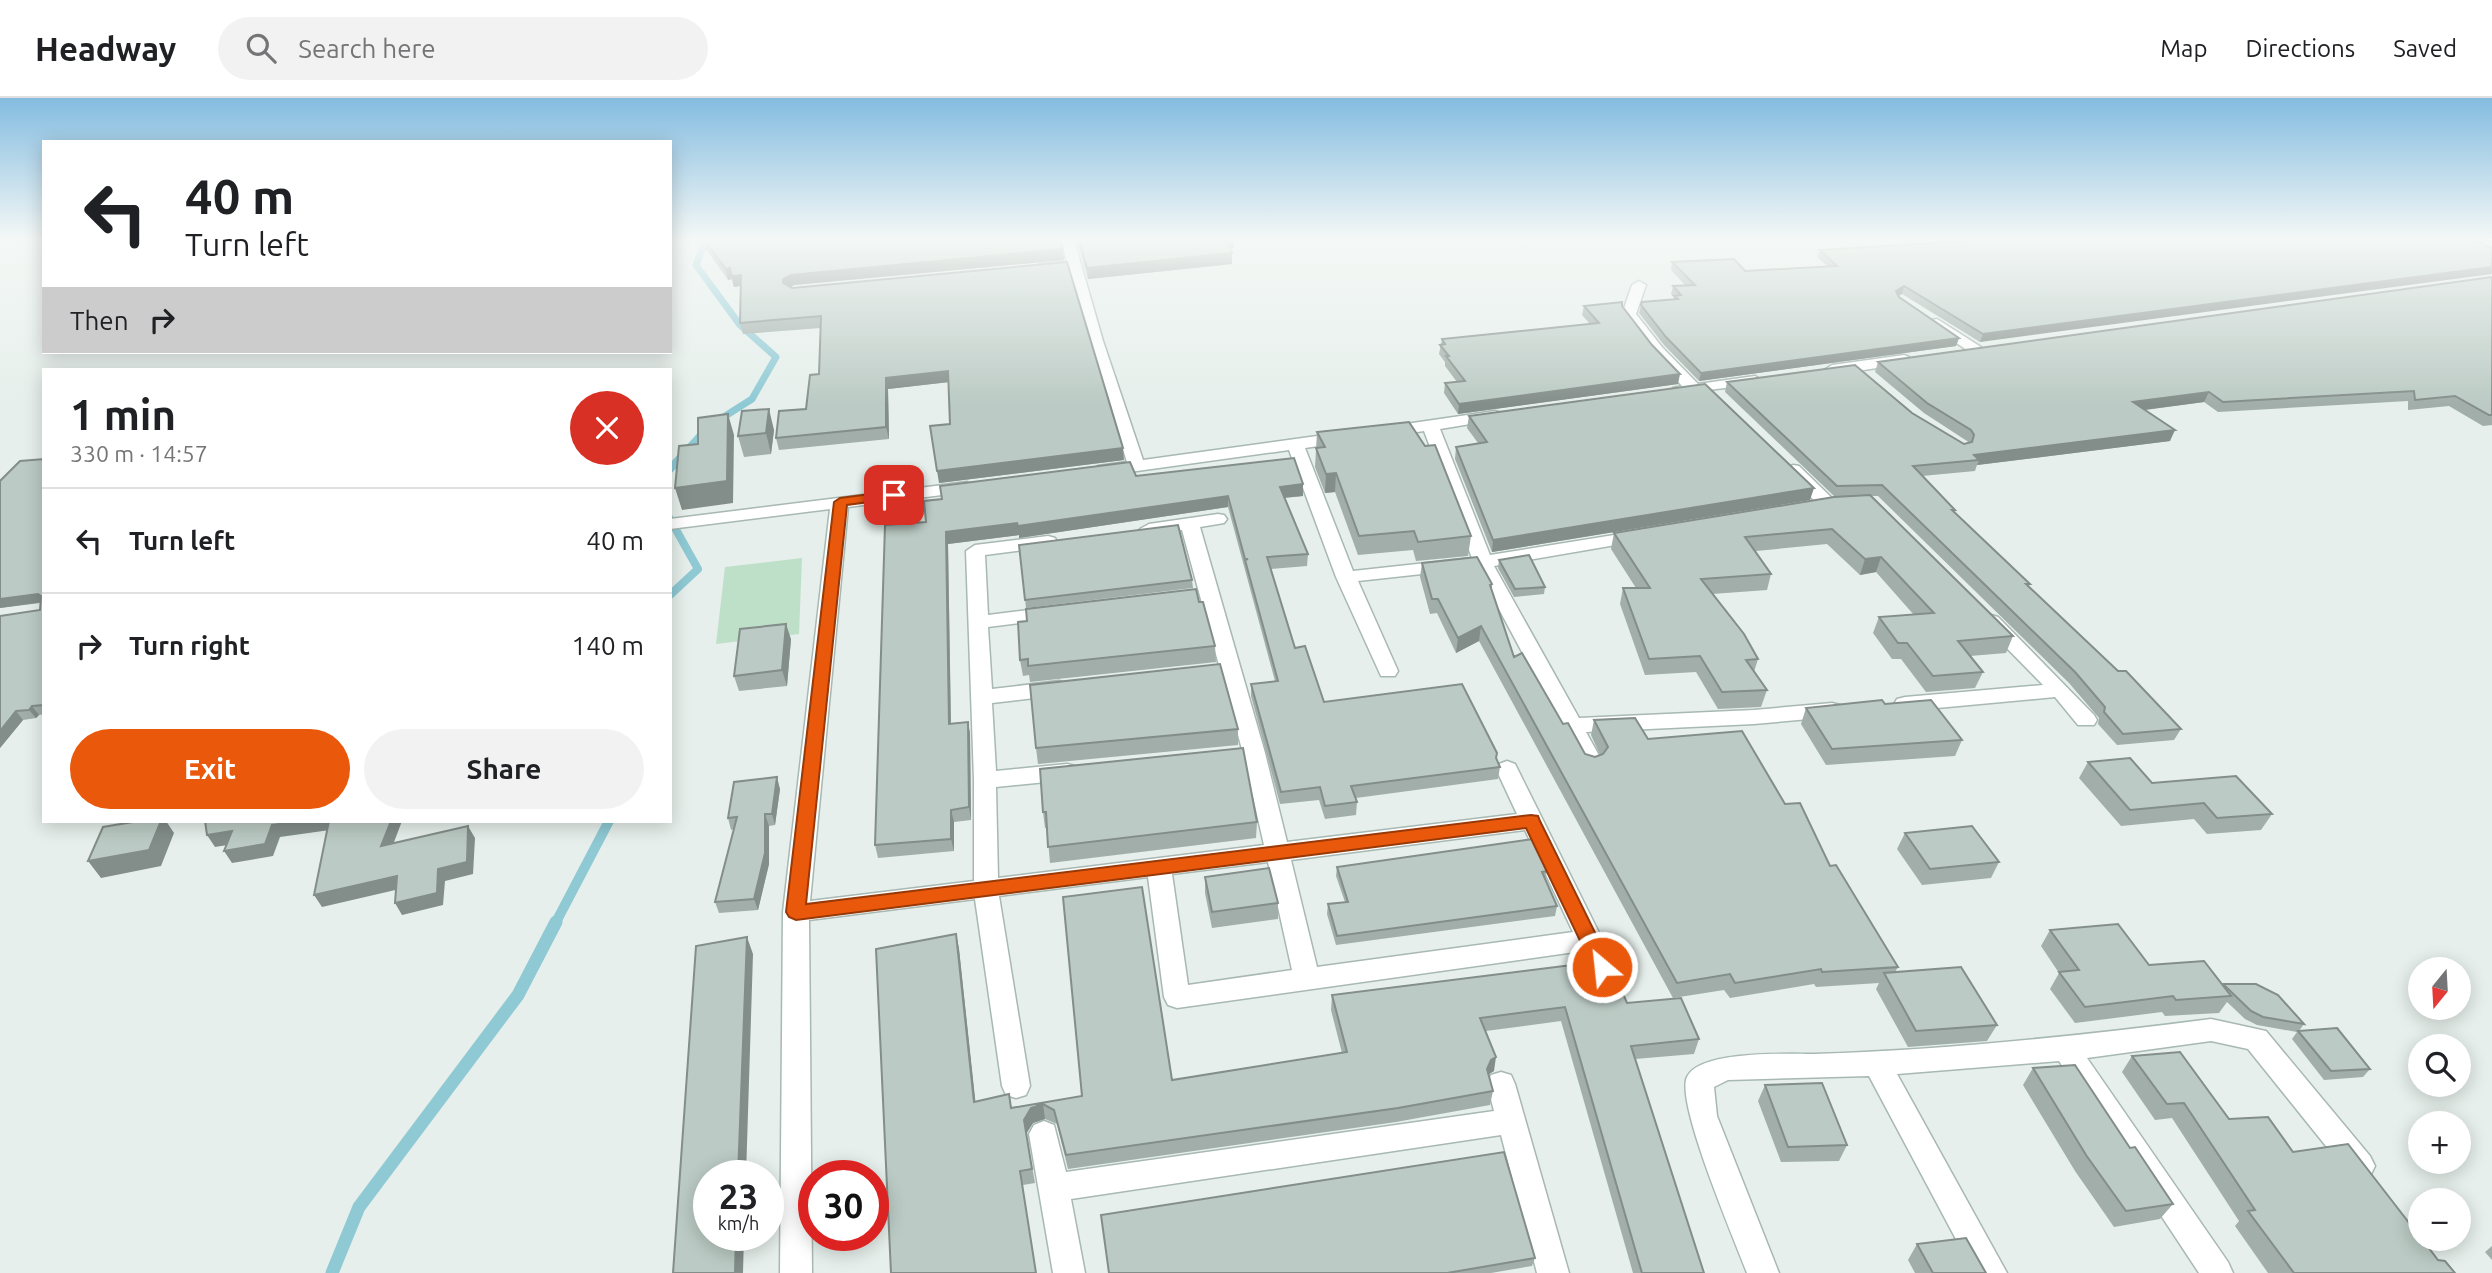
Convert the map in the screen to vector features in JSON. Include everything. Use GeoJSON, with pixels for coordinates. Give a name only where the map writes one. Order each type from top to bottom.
{"type":"FeatureCollection","features":[{"type":"Feature","properties":{"kind":"street"},"geometry":{"type":"LineString","coordinates":[[1084,295],[1096,341],[1138,466]]}},
{"type":"Feature","properties":{"kind":"street"},"geometry":{"type":"LineString","coordinates":[[1636,295],[1629,314],[1657,350],[1700,388],[1725,405]]}},
{"type":"Feature","properties":{"kind":"street"},"geometry":{"type":"LineString","coordinates":[[1924,314],[1983,349],[1949,354]]}},
{"type":"Feature","properties":{"kind":"street"},"geometry":{"type":"LineString","coordinates":[[1816,372],[1923,358]]}},
{"type":"Feature","properties":{"kind":"street"},"geometry":{"type":"LineString","coordinates":[[1857,367],[1877,384]]}},
{"type":"Feature","properties":{"kind":"street"},"geometry":{"type":"LineString","coordinates":[[1668,393],[1775,378]]}},
{"type":"Feature","properties":{"kind":"street"},"geometry":{"type":"LineString","coordinates":[[1083,472],[1509,415]]}},
{"type":"Feature","properties":{"kind":"street"},"geometry":{"type":"LineString","coordinates":[[1430,425],[1483,562],[1591,761]]}},
{"type":"Feature","properties":{"kind":"street"},"geometry":{"type":"LineString","coordinates":[[1296,444],[1346,577],[1388,671]]}},
{"type":"Feature","properties":{"kind":"street"},"geometry":{"type":"LineString","coordinates":[[1782,460],[1836,504],[1802,510]]}},
{"type":"Feature","properties":{"kind":"street"},"geometry":{"type":"LineString","coordinates":[[672,524],[989,484]]}},
{"type":"Feature","properties":{"kind":"street"},"geometry":{"type":"LineString","coordinates":[[796,1273],[796,912],[840,502]]}},
{"type":"Feature","properties":{"kind":"street"},"geometry":{"type":"LineString","coordinates":[[1136,531],[1217,519]]}},
{"type":"Feature","properties":{"kind":"street"},"geometry":{"type":"LineString","coordinates":[[1190,524],[1254,752],[1307,979]]}},
{"type":"Feature","properties":{"kind":"street"},"geometry":{"type":"LineString","coordinates":[[1346,577],[1483,562],[1656,534]]}},
{"type":"Feature","properties":{"kind":"street"},"geometry":{"type":"LineString","coordinates":[[1016,1086],[986,889],[985,780],[975,551],[1069,539]]}},
{"type":"Feature","properties":{"kind":"street"},"geometry":{"type":"LineString","coordinates":[[1184,597],[1211,594]]}},
{"type":"Feature","properties":{"kind":"street"},"geometry":{"type":"LineString","coordinates":[[1975,605],[2060,690],[2086,720]]}},
{"type":"Feature","properties":{"kind":"street"},"geometry":{"type":"LineString","coordinates":[[978,622],[1074,610]]}},
{"type":"Feature","properties":{"kind":"street"},"geometry":{"type":"LineString","coordinates":[[1203,672],[1231,669]]}},
{"type":"Feature","properties":{"kind":"street"},"geometry":{"type":"LineString","coordinates":[[981,697],[1079,686]]}},
{"type":"Feature","properties":{"kind":"street"},"geometry":{"type":"LineString","coordinates":[[1879,706],[2060,690]]}},
{"type":"Feature","properties":{"kind":"street"},"geometry":{"type":"LineString","coordinates":[[1571,726],[1754,717],[1851,709]]}},
{"type":"Feature","properties":{"kind":"street"},"geometry":{"type":"LineString","coordinates":[[1227,755],[1254,752]]}},
{"type":"Feature","properties":{"kind":"street"},"geometry":{"type":"LineString","coordinates":[[985,780],[1093,769]]}},
{"type":"Feature","properties":{"kind":"street"},"geometry":{"type":"LineString","coordinates":[[1507,769],[1602,967]]}},
{"type":"Feature","properties":{"kind":"street"},"geometry":{"type":"LineString","coordinates":[[796,912],[1531,821]]}},
{"type":"Feature","properties":{"kind":"street"},"geometry":{"type":"LineString","coordinates":[[1159,868],[1177,997],[1588,940]]}},
{"type":"Feature","properties":{"kind":"street"},"geometry":{"type":"LineString","coordinates":[[1763,1273],[1703,1116],[1699,1081],[1725,1069],[1877,1064],[2066,1049],[2211,1030],[2256,1039],[2297,1086],[2374,1185]]}},
{"type":"Feature","properties":{"kind":"street"},"geometry":{"type":"LineString","coordinates":[[2066,1049],[2217,1273]]}},
{"type":"Feature","properties":{"kind":"street"},"geometry":{"type":"LineString","coordinates":[[1877,1064],[1991,1273]]}},
{"type":"Feature","properties":{"kind":"street"},"geometry":{"type":"LineString","coordinates":[[1501,1084],[1553,1273]]}},
{"type":"Feature","properties":{"kind":"street"},"geometry":{"type":"LineString","coordinates":[[1055,1187],[1511,1121]]}},
{"type":"Feature","properties":{"kind":"street"},"geometry":{"type":"LineString","coordinates":[[1044,1134],[1069,1273]]}},
{"type":"Feature","properties":{"kind":"green space"},"geometry":{"type":"Polygon","coordinates":[[[802,558],[799,634],[716,644],[725,567],[802,558]]]}},
{"type":"Feature","properties":{"kind":"building"},"geometry":{"type":"Polygon","coordinates":[[[741,295],[1077,295],[1123,448],[937,471],[930,426],[950,424],[948,371],[886,378],[886,427],[776,438],[779,411],[806,409],[810,375],[819,374],[821,316],[740,323],[741,295]]]}},
{"type":"Feature","properties":{"kind":"building"},"geometry":{"type":"Polygon","coordinates":[[[1898,295],[1959,338],[1701,373],[1666,337],[1641,305],[1642,302],[1678,299],[1674,296],[1898,295]]]}},
{"type":"Feature","properties":{"kind":"building"},"geometry":{"type":"Polygon","coordinates":[[[1919,295],[2281,295],[1983,334],[1919,295]]]}},
{"type":"Feature","properties":{"kind":"building"},"geometry":{"type":"Polygon","coordinates":[[[2363,295],[2492,295],[2492,415],[2455,396],[2415,400],[2414,391],[2223,402],[2209,392],[2133,402],[2175,430],[1974,455],[1979,460],[1913,466],[1955,510],[1952,510],[2030,584],[2026,584],[2118,671],[2126,671],[2181,729],[2123,734],[2104,712],[2105,707],[2075,672],[1882,485],[1837,486],[1727,382],[1855,365],[1912,413],[1964,444],[1972,442],[1974,435],[1971,430],[1927,403],[1878,362],[2363,295]]]}},
{"type":"Feature","properties":{"kind":"building"},"geometry":{"type":"Polygon","coordinates":[[[1622,302],[1622,306],[1652,345],[1680,374],[1459,404],[1445,383],[1465,381],[1446,356],[1449,356],[1440,345],[1445,344],[1442,339],[1599,323],[1584,306],[1622,302]]]}},
{"type":"Feature","properties":{"kind":"building"},"geometry":{"type":"Polygon","coordinates":[[[1705,384],[1814,488],[1493,540],[1456,447],[1487,442],[1469,416],[1705,384]]]}},
{"type":"Feature","properties":{"kind":"building"},"geometry":{"type":"Polygon","coordinates":[[[769,409],[766,433],[738,436],[742,411],[769,409]]]}},
{"type":"Feature","properties":{"kind":"building"},"geometry":{"type":"Polygon","coordinates":[[[728,414],[727,481],[675,488],[679,446],[698,444],[698,418],[728,414]]]}},
{"type":"Feature","properties":{"kind":"building"},"geometry":{"type":"Polygon","coordinates":[[[1409,422],[1425,446],[1435,445],[1471,536],[1418,542],[1414,531],[1359,536],[1336,473],[1326,474],[1316,448],[1325,447],[1317,432],[1409,422]]]}},
{"type":"Feature","properties":{"kind":"building"},"geometry":{"type":"Polygon","coordinates":[[[1294,458],[1303,484],[1280,487],[1308,554],[1267,557],[1295,648],[1305,646],[1324,702],[1462,684],[1497,753],[1500,767],[1351,786],[1357,802],[1325,806],[1320,787],[1281,792],[1251,684],[1278,681],[1245,560],[1248,559],[1245,559],[1228,496],[1018,526],[1017,523],[946,532],[949,724],[968,722],[969,807],[951,810],[951,839],[875,845],[885,525],[926,522],[924,501],[942,499],[940,486],[1130,462],[1136,476],[1294,458]]]}},
{"type":"Feature","properties":{"kind":"building"},"geometry":{"type":"Polygon","coordinates":[[[42,459],[42,705],[16,711],[0,731],[0,616],[40,610],[41,596],[38,594],[0,599],[0,481],[20,461],[42,459]]]}},
{"type":"Feature","properties":{"kind":"building"},"geometry":{"type":"Polygon","coordinates":[[[1870,495],[2013,636],[1958,641],[1983,672],[1933,676],[1907,643],[1898,643],[1879,617],[1934,613],[1881,557],[1865,559],[1832,529],[1745,537],[1771,574],[1701,579],[1744,634],[1758,659],[1746,660],[1767,690],[1722,692],[1700,656],[1649,659],[1623,588],[1650,588],[1614,533],[1834,497],[1870,495]]]}},
{"type":"Feature","properties":{"kind":"building"},"geometry":{"type":"Polygon","coordinates":[[[1178,525],[1192,580],[1025,600],[1019,545],[1178,525]]]}},
{"type":"Feature","properties":{"kind":"building"},"geometry":{"type":"Polygon","coordinates":[[[1529,555],[1545,587],[1515,589],[1499,560],[1529,555]]]}},
{"type":"Feature","properties":{"kind":"building"},"geometry":{"type":"Polygon","coordinates":[[[1477,557],[1492,584],[1490,585],[1514,657],[1522,653],[1563,724],[1568,723],[1585,754],[1595,757],[1603,754],[1608,747],[1594,720],[1635,718],[1648,739],[1742,731],[1785,804],[1800,803],[1830,866],[1836,865],[1898,967],[1822,972],[1821,969],[1735,983],[1730,974],[1677,983],[1481,626],[1458,638],[1438,599],[1432,599],[1422,563],[1477,557]]]}},
{"type":"Feature","properties":{"kind":"building"},"geometry":{"type":"Polygon","coordinates":[[[1196,589],[1199,602],[1203,602],[1215,646],[1028,666],[1028,659],[1020,660],[1018,622],[1027,621],[1026,609],[1196,589]]]}},
{"type":"Feature","properties":{"kind":"building"},"geometry":{"type":"Polygon","coordinates":[[[786,624],[782,670],[734,676],[740,629],[786,624]]]}},
{"type":"Feature","properties":{"kind":"building"},"geometry":{"type":"Polygon","coordinates":[[[1220,664],[1238,729],[1036,748],[1030,685],[1220,664]]]}},
{"type":"Feature","properties":{"kind":"building"},"geometry":{"type":"Polygon","coordinates":[[[1882,700],[1885,704],[1931,700],[1962,740],[1832,749],[1806,708],[1882,700]]]}},
{"type":"Feature","properties":{"kind":"building"},"geometry":{"type":"Polygon","coordinates":[[[1243,748],[1257,822],[1048,847],[1040,769],[1243,748]]]}},
{"type":"Feature","properties":{"kind":"building"},"geometry":{"type":"Polygon","coordinates":[[[2130,758],[2152,783],[2236,776],[2272,814],[2217,818],[2204,803],[2130,810],[2088,762],[2130,758]]]}},
{"type":"Feature","properties":{"kind":"building"},"geometry":{"type":"Polygon","coordinates":[[[777,777],[772,814],[765,814],[765,853],[754,899],[715,902],[737,817],[728,818],[734,782],[777,777]]]}},
{"type":"Feature","properties":{"kind":"building"},"geometry":{"type":"Polygon","coordinates":[[[127,823],[160,823],[149,850],[88,861],[103,827],[127,823]]]}},
{"type":"Feature","properties":{"kind":"building"},"geometry":{"type":"Polygon","coordinates":[[[205,823],[287,823],[272,825],[265,844],[224,851],[232,831],[207,835],[205,823]]]}},
{"type":"Feature","properties":{"kind":"building"},"geometry":{"type":"Polygon","coordinates":[[[329,823],[390,823],[381,846],[468,826],[467,862],[438,869],[437,893],[395,903],[397,876],[314,895],[329,823]]]}},
{"type":"Feature","properties":{"kind":"building"},"geometry":{"type":"Polygon","coordinates":[[[1972,826],[1999,862],[1930,869],[1905,833],[1972,826]]]}},
{"type":"Feature","properties":{"kind":"building"},"geometry":{"type":"Polygon","coordinates":[[[1533,839],[1547,871],[1542,872],[1557,906],[1337,936],[1328,904],[1348,902],[1337,867],[1533,839]]]}},
{"type":"Feature","properties":{"kind":"building"},"geometry":{"type":"Polygon","coordinates":[[[1269,868],[1278,903],[1212,912],[1205,877],[1269,868]]]}},
{"type":"Feature","properties":{"kind":"building"},"geometry":{"type":"Polygon","coordinates":[[[1142,887],[1172,1080],[1347,1052],[1332,995],[1596,962],[1610,964],[1627,1003],[1681,998],[1699,1039],[1631,1046],[1704,1273],[1642,1273],[1565,1007],[1480,1018],[1496,1057],[1491,1060],[1487,1069],[1493,1091],[1398,1108],[1066,1155],[1054,1110],[1043,1104],[1031,1108],[1024,1120],[1032,1169],[1020,1171],[1036,1273],[891,1273],[889,1160],[886,1160],[876,949],[956,934],[974,1102],[1009,1094],[1011,1108],[1082,1096],[1063,897],[1142,887]]]}},
{"type":"Feature","properties":{"kind":"building"},"geometry":{"type":"Polygon","coordinates":[[[2118,924],[2149,965],[2204,961],[2231,996],[2176,1000],[2173,996],[2085,1007],[2059,972],[2079,970],[2050,930],[2118,924]]]}},
{"type":"Feature","properties":{"kind":"building"},"geometry":{"type":"Polygon","coordinates":[[[747,937],[739,1160],[693,1160],[693,1251],[736,1251],[735,1273],[673,1273],[696,946],[747,937]]]}},
{"type":"Feature","properties":{"kind":"building"},"geometry":{"type":"Polygon","coordinates":[[[1961,967],[1997,1025],[1916,1031],[1884,973],[1961,967]]]}},
{"type":"Feature","properties":{"kind":"building"},"geometry":{"type":"Polygon","coordinates":[[[2223,984],[2256,984],[2278,995],[2304,1024],[2263,1017],[2251,1011],[2223,984]]]}},
{"type":"Feature","properties":{"kind":"building"},"geometry":{"type":"Polygon","coordinates":[[[2337,1028],[2370,1069],[2331,1071],[2298,1031],[2337,1028]]]}},
{"type":"Feature","properties":{"kind":"building"},"geometry":{"type":"Polygon","coordinates":[[[2180,1052],[2229,1119],[2268,1117],[2293,1152],[2348,1144],[2408,1222],[2408,1251],[2431,1251],[2455,1273],[2294,1273],[2248,1211],[2255,1210],[2184,1103],[2167,1104],[2132,1056],[2180,1052]]]}},
{"type":"Feature","properties":{"kind":"building"},"geometry":{"type":"Polygon","coordinates":[[[2075,1065],[2130,1148],[2135,1147],[2173,1204],[2126,1211],[2086,1155],[2033,1068],[2075,1065]]]}},
{"type":"Feature","properties":{"kind":"building"},"geometry":{"type":"Polygon","coordinates":[[[1822,1083],[1847,1145],[1788,1147],[1765,1085],[1822,1083]]]}},
{"type":"Feature","properties":{"kind":"building"},"geometry":{"type":"Polygon","coordinates":[[[1504,1152],[1535,1258],[1447,1273],[1109,1273],[1101,1215],[1504,1152]]]}},
{"type":"Feature","properties":{"kind":"building"},"geometry":{"type":"Polygon","coordinates":[[[1966,1238],[1986,1273],[1933,1273],[1917,1244],[1966,1238]]]}},
{"type":"Feature","properties":{"kind":"waterway"},"geometry":{"type":"LineString","coordinates":[[718,295],[740,325],[776,357],[752,399],[721,419]]}},
{"type":"Feature","properties":{"kind":"waterway"},"geometry":{"type":"LineString","coordinates":[[718,421],[721,419]]}},
{"type":"Feature","properties":{"kind":"waterway"},"geometry":{"type":"LineString","coordinates":[[672,467],[706,430]]}},
{"type":"Feature","properties":{"kind":"waterway"},"geometry":{"type":"LineString","coordinates":[[672,523],[698,569],[672,593]]}},
{"type":"Feature","properties":{"kind":"waterway"},"geometry":{"type":"LineString","coordinates":[[555,924],[608,823]]}},
{"type":"Feature","properties":{"kind":"waterway"},"geometry":{"type":"LineString","coordinates":[[332,1273],[359,1207],[518,995],[556,922]]}},
{"type":"Feature","properties":{"kind":"route"},"geometry":{"type":"LineString","coordinates":[[894,495],[840,502],[796,912],[1531,821],[1602,967]]}}]}
